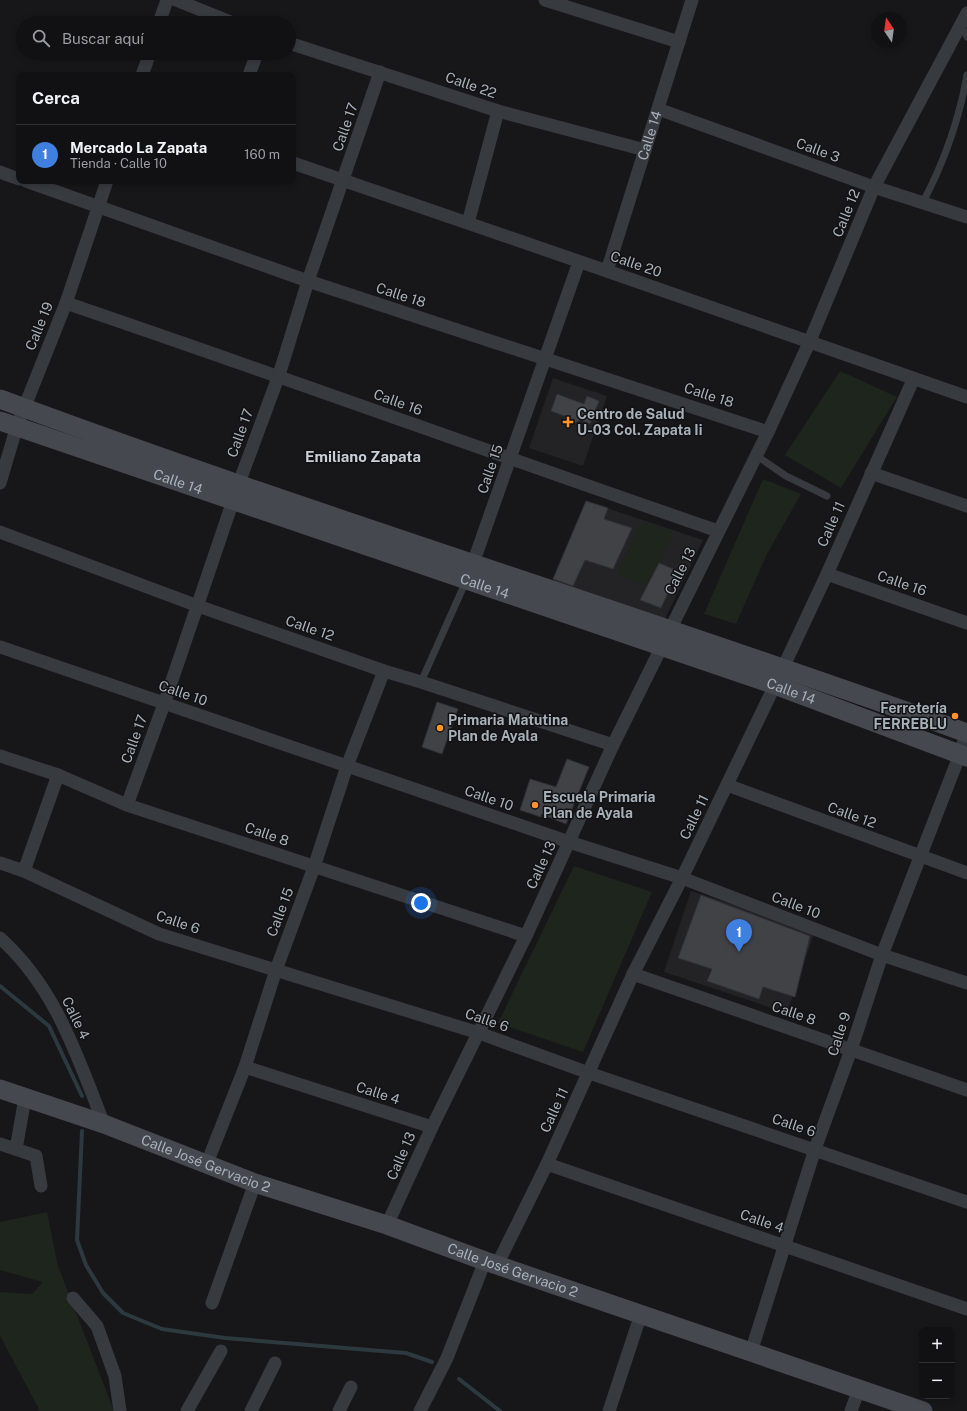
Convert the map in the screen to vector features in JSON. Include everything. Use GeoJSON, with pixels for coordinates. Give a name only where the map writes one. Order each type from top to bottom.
{"type":"FeatureCollection","features":[{"type":"Feature","properties":{"kind":"main road","name":"Calle 14"},"geometry":{"type":"LineString","coordinates":[[0,399],[236,492]]}},
{"type":"Feature","properties":{"kind":"main road","name":"Calle 14"},"geometry":{"type":"LineString","coordinates":[[8,423],[236,492],[778,677],[964,755]]}},
{"type":"Feature","properties":{"kind":"main road","name":"Calle 14"},"geometry":{"type":"LineString","coordinates":[[778,677],[854,692],[967,732]]}},
{"type":"Feature","properties":{"kind":"main road","name":"Calle José Gervacio 2"},"geometry":{"type":"LineString","coordinates":[[0,1089],[104,1124],[255,1183],[387,1225],[491,1263],[923,1411]]}},
{"type":"Feature","properties":{"kind":"street"},"geometry":{"type":"LineString","coordinates":[[161,16],[167,0]]}},
{"type":"Feature","properties":{"kind":"street"},"geometry":{"type":"LineString","coordinates":[[176,0],[216,16]]}},
{"type":"Feature","properties":{"kind":"street"},"geometry":{"type":"LineString","coordinates":[[545,0],[679,42]]}},
{"type":"Feature","properties":{"kind":"street","name":"Calle 14"},"geometry":{"type":"LineString","coordinates":[[607,271],[692,0]]}},
{"type":"Feature","properties":{"kind":"street","name":"Calle 12"},"geometry":{"type":"LineString","coordinates":[[768,432],[810,343],[874,187],[966,18]]}},
{"type":"Feature","properties":{"kind":"street","name":"Calle 22"},"geometry":{"type":"LineString","coordinates":[[296,45],[498,112],[645,150]]}},
{"type":"Feature","properties":{"kind":"street"},"geometry":{"type":"LineString","coordinates":[[143,72],[147,60]]}},
{"type":"Feature","properties":{"kind":"street"},"geometry":{"type":"LineString","coordinates":[[250,72],[254,60]]}},
{"type":"Feature","properties":{"kind":"street","name":"Calle 17"},"geometry":{"type":"LineString","coordinates":[[127,805],[164,704],[236,492],[279,375],[308,281],[380,72]]}},
{"type":"Feature","properties":{"kind":"street","name":"Calle 3"},"geometry":{"type":"LineString","coordinates":[[658,109],[874,187],[967,217]]}},
{"type":"Feature","properties":{"kind":"street"},"geometry":{"type":"LineString","coordinates":[[468,223],[498,112]]}},
{"type":"Feature","properties":{"kind":"street","name":"Calle 20"},"geometry":{"type":"LineString","coordinates":[[296,165],[344,180],[607,271],[913,380],[967,397]]}},
{"type":"Feature","properties":{"kind":"street"},"geometry":{"type":"LineString","coordinates":[[0,172],[16,177]]}},
{"type":"Feature","properties":{"kind":"street","name":"Calle 18"},"geometry":{"type":"LineString","coordinates":[[34,184],[308,281],[768,432]]}},
{"type":"Feature","properties":{"kind":"street","name":"Calle 19"},"geometry":{"type":"LineString","coordinates":[[0,483],[8,423],[24,408],[66,303],[106,184]]}},
{"type":"Feature","properties":{"kind":"street","name":"Calle 15"},"geometry":{"type":"LineString","coordinates":[[471,571],[579,262]]}},
{"type":"Feature","properties":{"kind":"street","name":"Calle 16"},"geometry":{"type":"LineString","coordinates":[[66,303],[279,375],[510,459],[718,531]]}},
{"type":"Feature","properties":{"kind":"street","name":"Calle 11"},"geometry":{"type":"LineString","coordinates":[[420,1411],[491,1263],[547,1164],[633,974],[682,878],[827,574],[913,380]]}},
{"type":"Feature","properties":{"kind":"street","name":"Calle 13"},"geometry":{"type":"LineString","coordinates":[[387,1225],[432,1127],[526,936],[613,745],[768,432]]}},
{"type":"Feature","properties":{"kind":"street"},"geometry":{"type":"LineString","coordinates":[[871,473],[967,506]]}},
{"type":"Feature","properties":{"kind":"street","name":"Calle 12"},"geometry":{"type":"LineString","coordinates":[[0,532],[198,606],[384,671],[613,745]]}},
{"type":"Feature","properties":{"kind":"street","name":"Calle 16"},"geometry":{"type":"LineString","coordinates":[[827,574],[967,623]]}},
{"type":"Feature","properties":{"kind":"street","name":"Calle 10"},"geometry":{"type":"LineString","coordinates":[[0,647],[569,842],[682,878],[882,955],[967,983]]}},
{"type":"Feature","properties":{"kind":"street","name":"Calle 15"},"geometry":{"type":"LineString","coordinates":[[207,1163],[245,1067],[276,970],[314,867],[347,766],[384,671]]}},
{"type":"Feature","properties":{"kind":"street","name":"Calle 9"},"geometry":{"type":"LineString","coordinates":[[751,1352],[815,1149],[851,1050],[882,955],[920,856],[964,755],[967,732]]}},
{"type":"Feature","properties":{"kind":"street","name":"Calle 8"},"geometry":{"type":"LineString","coordinates":[[0,756],[58,775],[127,805],[526,936]]}},
{"type":"Feature","properties":{"kind":"street"},"geometry":{"type":"LineString","coordinates":[[24,871],[58,775]]}},
{"type":"Feature","properties":{"kind":"street","name":"Calle 12"},"geometry":{"type":"LineString","coordinates":[[727,785],[967,873]]}},
{"type":"Feature","properties":{"kind":"street","name":"Calle 6"},"geometry":{"type":"LineString","coordinates":[[0,863],[24,871],[159,934],[479,1033],[589,1073],[967,1202]]}},
{"type":"Feature","properties":{"kind":"street","name":"Calle 4"},"geometry":{"type":"LineString","coordinates":[[0,938],[19,955],[42,986],[64,1024],[104,1124]]}},
{"type":"Feature","properties":{"kind":"street","name":"Calle 8"},"geometry":{"type":"LineString","coordinates":[[633,974],[967,1090]]}},
{"type":"Feature","properties":{"kind":"street","name":"Calle 4"},"geometry":{"type":"LineString","coordinates":[[245,1067],[432,1127]]}},
{"type":"Feature","properties":{"kind":"street"},"geometry":{"type":"LineString","coordinates":[[16,1149],[25,1098]]}},
{"type":"Feature","properties":{"kind":"street"},"geometry":{"type":"LineString","coordinates":[[0,1144],[36,1156],[41,1186]]}},
{"type":"Feature","properties":{"kind":"street","name":"Calle 4"},"geometry":{"type":"LineString","coordinates":[[547,1164],[967,1309]]}},
{"type":"Feature","properties":{"kind":"street"},"geometry":{"type":"LineString","coordinates":[[212,1303],[255,1183]]}},
{"type":"Feature","properties":{"kind":"street"},"geometry":{"type":"LineString","coordinates":[[73,1298],[97,1326],[115,1376],[120,1411]]}},
{"type":"Feature","properties":{"kind":"street"},"geometry":{"type":"LineString","coordinates":[[609,1411],[641,1314]]}},
{"type":"Feature","properties":{"kind":"street"},"geometry":{"type":"LineString","coordinates":[[188,1411],[221,1351]]}},
{"type":"Feature","properties":{"kind":"street"},"geometry":{"type":"LineString","coordinates":[[251,1411],[275,1364]]}},
{"type":"Feature","properties":{"kind":"street"},"geometry":{"type":"LineString","coordinates":[[340,1411],[352,1387]]}},
{"type":"Feature","properties":{"kind":"street"},"geometry":{"type":"LineString","coordinates":[[851,1411],[859,1389]]}},
{"type":"Feature","properties":{"kind":"lane"},"geometry":{"type":"LineString","coordinates":[[966,18],[967,37]]}},
{"type":"Feature","properties":{"kind":"lane"},"geometry":{"type":"LineString","coordinates":[[924,202],[937,175],[954,129],[967,75]]}},
{"type":"Feature","properties":{"kind":"lane"},"geometry":{"type":"LineString","coordinates":[[757,456],[786,476],[827,496]]}},
{"type":"Feature","properties":{"kind":"lane","name":"Calle 15"},"geometry":{"type":"LineString","coordinates":[[421,682],[471,571]]}},
{"type":"Feature","properties":{"kind":"shaded area"},"geometry":{"type":"Polygon","coordinates":[[[840,371],[897,397],[841,488],[785,455],[840,371]]]}},
{"type":"Feature","properties":{"kind":"shaded area","name":"Centro de Salud U-03 Col. Zapata Ii"},"geometry":{"type":"Polygon","coordinates":[[[553,378],[607,396],[583,466],[529,448],[553,378]]]}},
{"type":"Feature","properties":{"kind":"shaded area"},"geometry":{"type":"Polygon","coordinates":[[[763,479],[801,494],[767,554],[736,624],[704,614],[763,479]]]}},
{"type":"Feature","properties":{"kind":"shaded area"},"geometry":{"type":"Polygon","coordinates":[[[586,501],[703,540],[664,621],[552,581],[586,501]]]}},
{"type":"Feature","properties":{"kind":"shaded area"},"geometry":{"type":"Polygon","coordinates":[[[642,521],[674,532],[647,586],[617,574],[642,521]]]}},
{"type":"Feature","properties":{"kind":"shaded area"},"geometry":{"type":"Polygon","coordinates":[[[574,866],[652,892],[583,1052],[498,1023],[574,866]]]}},
{"type":"Feature","properties":{"kind":"shaded area"},"geometry":{"type":"Polygon","coordinates":[[[691,891],[815,931],[787,1013],[664,972],[691,891]]]}},
{"type":"Feature","properties":{"kind":"shaded area"},"geometry":{"type":"Polygon","coordinates":[[[47,1212],[58,1266],[114,1411],[40,1411],[0,1336],[0,1292],[32,1294],[43,1282],[0,1270],[0,1222],[47,1212]]]}},
{"type":"Feature","properties":{"kind":"building"},"geometry":{"type":"Polygon","coordinates":[[[557,394],[584,404],[587,396],[599,401],[590,424],[581,420],[574,423],[572,419],[551,411],[557,394]]]}},
{"type":"Feature","properties":{"kind":"building"},"geometry":{"type":"Polygon","coordinates":[[[586,501],[608,508],[604,519],[632,528],[613,569],[585,560],[573,586],[553,579],[586,501]]]}},
{"type":"Feature","properties":{"kind":"building"},"geometry":{"type":"Polygon","coordinates":[[[659,563],[678,571],[661,608],[640,600],[659,563]]]}},
{"type":"Feature","properties":{"kind":"building","name":"Primaria Matutina Plan de Ayala"},"geometry":{"type":"Polygon","coordinates":[[[437,702],[458,709],[442,754],[422,747],[437,702]]]}},
{"type":"Feature","properties":{"kind":"building"},"geometry":{"type":"Polygon","coordinates":[[[567,759],[589,767],[566,824],[541,814],[541,817],[520,810],[530,779],[556,787],[567,759]]]}},
{"type":"Feature","properties":{"kind":"building"},"geometry":{"type":"Polygon","coordinates":[[[701,895],[810,936],[795,997],[763,987],[759,999],[707,981],[712,969],[678,958],[701,895]]]}},
{"type":"Feature","properties":{"kind":"waterway"},"geometry":{"type":"LineString","coordinates":[[0,986],[49,1026],[82,1096]]}},
{"type":"Feature","properties":{"kind":"waterway"},"geometry":{"type":"LineString","coordinates":[[82,1131],[77,1240],[86,1265],[103,1293],[123,1313],[162,1329],[225,1338],[406,1353],[432,1362]]}},
{"type":"Feature","properties":{"kind":"waterway"},"geometry":{"type":"LineString","coordinates":[[459,1379],[500,1411]]}},
{"type":"Feature","properties":{"kind":"place","name":"Centro de Salud U-03 Col. Zapata Ii"},"geometry":{"type":"Point","coordinates":[568,422]}},
{"type":"Feature","properties":{"kind":"place","name":"Ferretería FERREBLU"},"geometry":{"type":"Point","coordinates":[955,716]}},
{"type":"Feature","properties":{"kind":"place","name":"Primaria Matutina Plan de Ayala"},"geometry":{"type":"Point","coordinates":[440,728]}},
{"type":"Feature","properties":{"kind":"place","name":"Escuela Primaria Plan de Ayala"},"geometry":{"type":"Point","coordinates":[535,805]}},
{"type":"Feature","properties":{"kind":"place","name":"Mercado La Zapata"},"geometry":{"type":"Point","coordinates":[739,952]}},
{"type":"Feature","properties":{"kind":"district","name":"Emiliano Zapata"},"geometry":{"type":"Point","coordinates":[363,456]}}]}
